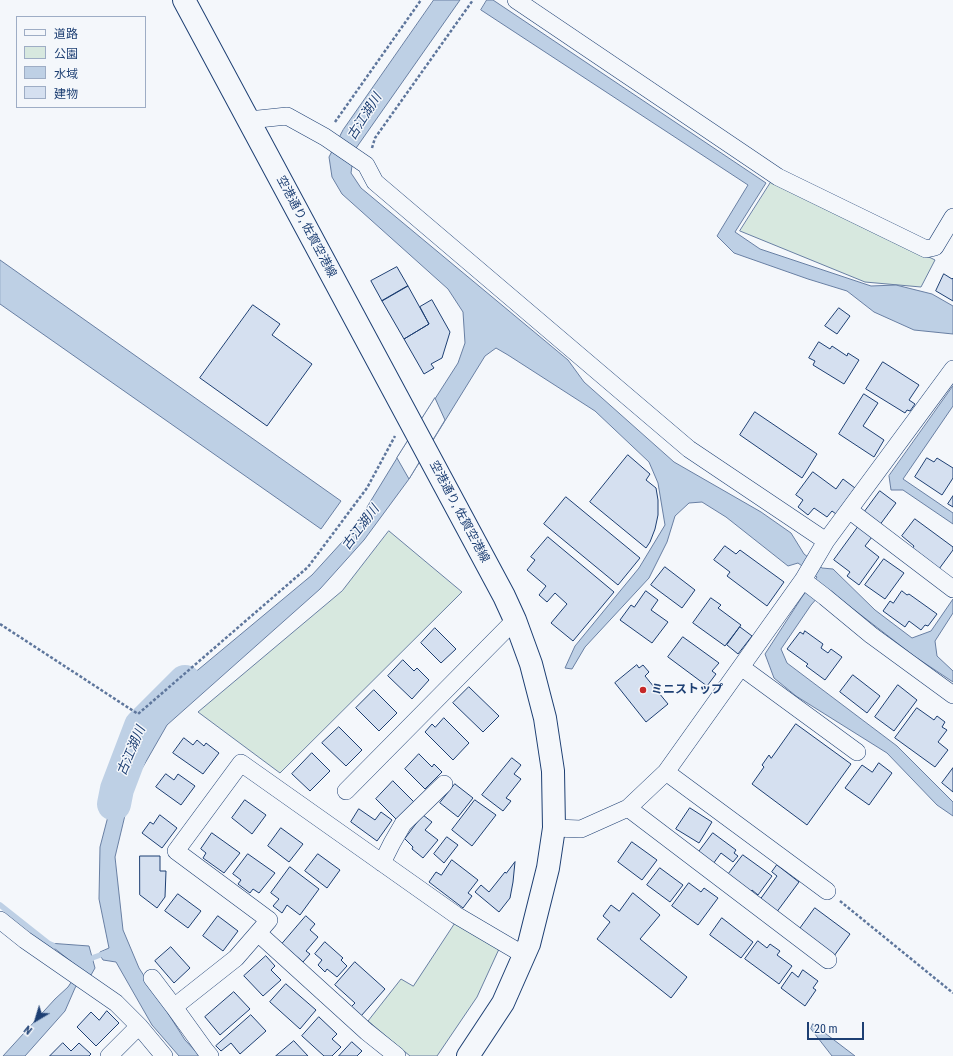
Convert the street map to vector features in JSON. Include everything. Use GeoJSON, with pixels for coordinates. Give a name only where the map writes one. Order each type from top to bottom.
{"type":"FeatureCollection","features":[{"type":"Feature","properties":{"kind":"main road","name":"空港通り, 佐賀空港線"},"geometry":{"type":"LineString","coordinates":[[184,0],[250,120],[504,596],[515,620],[531,664],[545,718],[553,771],[554,828],[548,868],[529,944],[503,1003],[468,1056]]}},
{"type":"Feature","properties":{"kind":"street"},"geometry":{"type":"LineString","coordinates":[[516,0],[778,177],[926,249],[935,247],[953,217]]}},
{"type":"Feature","properties":{"kind":"street"},"geometry":{"type":"LineString","coordinates":[[250,120],[287,116],[325,138],[366,165],[375,182],[690,449],[826,541]]}},
{"type":"Feature","properties":{"kind":"street"},"geometry":{"type":"LineString","coordinates":[[554,828],[581,829],[628,808],[666,772],[806,579],[826,541],[953,369]]}},
{"type":"Feature","properties":{"kind":"street"},"geometry":{"type":"LineString","coordinates":[[849,510],[953,588]]}},
{"type":"Feature","properties":{"kind":"street"},"geometry":{"type":"LineString","coordinates":[[806,579],[825,597],[871,635],[953,695]]}},
{"type":"Feature","properties":{"kind":"street"},"geometry":{"type":"LineString","coordinates":[[346,791],[515,620]]}},
{"type":"Feature","properties":{"kind":"street"},"geometry":{"type":"LineString","coordinates":[[741,667],[857,752]]}},
{"type":"Feature","properties":{"kind":"street"},"geometry":{"type":"LineString","coordinates":[[174,1007],[236,958],[269,920],[176,851],[241,763],[456,915],[524,955]]}},
{"type":"Feature","properties":{"kind":"street"},"geometry":{"type":"LineString","coordinates":[[666,772],[827,891]]}},
{"type":"Feature","properties":{"kind":"street"},"geometry":{"type":"LineString","coordinates":[[382,863],[403,824],[444,784]]}},
{"type":"Feature","properties":{"kind":"street"},"geometry":{"type":"LineString","coordinates":[[628,808],[828,960]]}},
{"type":"Feature","properties":{"kind":"street"},"geometry":{"type":"LineString","coordinates":[[0,920],[116,1003],[139,1026],[164,1056]]}},
{"type":"Feature","properties":{"kind":"street"},"geometry":{"type":"LineString","coordinates":[[258,933],[367,1032],[397,1056]]}},
{"type":"Feature","properties":{"kind":"street"},"geometry":{"type":"LineString","coordinates":[[152,978],[210,1056]]}},
{"type":"Feature","properties":{"kind":"street"},"geometry":{"type":"LineString","coordinates":[[109,1056],[139,1026]]}},
{"type":"Feature","properties":{"kind":"path"},"geometry":{"type":"LineString","coordinates":[[325,138],[420,0]]}},
{"type":"Feature","properties":{"kind":"path"},"geometry":{"type":"LineString","coordinates":[[366,165],[376,138],[473,0]]}},
{"type":"Feature","properties":{"kind":"path"},"geometry":{"type":"LineString","coordinates":[[0,624],[138,714],[308,567],[366,488],[395,436],[410,422]]}},
{"type":"Feature","properties":{"kind":"path"},"geometry":{"type":"LineString","coordinates":[[827,891],[953,993]]}},
{"type":"Feature","properties":{"kind":"green space"},"geometry":{"type":"Polygon","coordinates":[[[773,179],[935,260],[921,287],[865,282],[740,231],[773,179]]]}},
{"type":"Feature","properties":{"kind":"green space"},"geometry":{"type":"Polygon","coordinates":[[[389,531],[462,592],[280,773],[198,712],[342,591],[389,531]]]}},
{"type":"Feature","properties":{"kind":"green space"},"geometry":{"type":"Polygon","coordinates":[[[456,922],[499,949],[477,997],[437,1056],[410,1056],[368,1021],[401,979],[413,986],[456,922]]]}},
{"type":"Feature","properties":{"kind":"water"},"geometry":{"type":"Polygon","coordinates":[[[434,0],[460,0],[354,151],[351,173],[361,188],[568,360],[584,382],[674,462],[761,512],[791,533],[804,554],[822,568],[833,569],[875,610],[912,638],[931,631],[953,599],[953,613],[935,641],[937,656],[953,671],[953,682],[914,656],[826,588],[811,605],[781,649],[787,663],[897,746],[953,802],[953,816],[937,805],[887,753],[796,696],[774,678],[765,654],[802,597],[817,577],[798,563],[788,566],[726,517],[702,502],[689,503],[675,516],[667,542],[649,578],[585,647],[572,669],[565,668],[575,646],[639,568],[665,525],[658,483],[649,462],[595,411],[496,348],[485,356],[409,479],[364,540],[320,589],[167,725],[132,786],[115,857],[123,930],[139,968],[185,1040],[200,1056],[179,1056],[152,1025],[116,962],[103,960],[100,955],[100,952],[109,948],[99,899],[100,847],[118,778],[157,704],[312,575],[353,530],[458,363],[465,343],[463,312],[448,289],[342,194],[332,177],[329,157],[343,130],[434,0]]]}},
{"type":"Feature","properties":{"kind":"water"},"geometry":{"type":"Polygon","coordinates":[[[487,0],[493,0],[766,183],[735,232],[760,249],[871,286],[896,285],[932,294],[953,306],[953,334],[914,330],[874,312],[847,291],[734,253],[717,236],[748,185],[481,10],[487,0]]]}},
{"type":"Feature","properties":{"kind":"water"},"geometry":{"type":"Polygon","coordinates":[[[0,260],[341,501],[321,529],[0,304],[0,260]]]}},
{"type":"Feature","properties":{"kind":"water"},"geometry":{"type":"Polygon","coordinates":[[[953,386],[953,406],[903,479],[953,513],[953,524],[903,490],[891,490],[889,476],[953,386]]]}},
{"type":"Feature","properties":{"kind":"water"},"geometry":{"type":"Polygon","coordinates":[[[48,943],[89,946],[95,968],[91,975],[84,973],[75,988],[65,1011],[25,1056],[3,1056],[55,999],[68,987],[80,969],[48,943]]]}},
{"type":"Feature","properties":{"kind":"water"},"geometry":{"type":"Polygon","coordinates":[[[813,1024],[855,1056],[832,1056],[811,1029],[813,1024]]]}},
{"type":"Feature","properties":{"kind":"pier"},"geometry":{"type":"Polygon","coordinates":[[[435,398],[445,420],[409,479],[397,458],[435,398]]]}},
{"type":"Feature","properties":{"kind":"building"},"geometry":{"type":"Polygon","coordinates":[[[397,267],[408,286],[382,301],[371,281],[397,267]]]}},
{"type":"Feature","properties":{"kind":"building"},"geometry":{"type":"Polygon","coordinates":[[[944,274],[952,279],[953,278],[953,301],[936,291],[944,274]]]}},
{"type":"Feature","properties":{"kind":"building"},"geometry":{"type":"Polygon","coordinates":[[[408,286],[429,324],[404,339],[382,301],[408,286]]]}},
{"type":"Feature","properties":{"kind":"building"},"geometry":{"type":"Polygon","coordinates":[[[432,300],[450,332],[442,358],[431,364],[434,368],[424,374],[404,339],[429,324],[420,307],[432,300]]]}},
{"type":"Feature","properties":{"kind":"building"},"geometry":{"type":"Polygon","coordinates":[[[253,305],[280,324],[272,335],[312,364],[267,426],[200,378],[253,305]]]}},
{"type":"Feature","properties":{"kind":"building"},"geometry":{"type":"Polygon","coordinates":[[[839,308],[850,316],[837,334],[825,326],[839,308]]]}},
{"type":"Feature","properties":{"kind":"building"},"geometry":{"type":"Polygon","coordinates":[[[819,342],[830,349],[832,346],[847,356],[848,353],[859,360],[844,384],[813,365],[815,361],[809,358],[819,342]]]}},
{"type":"Feature","properties":{"kind":"building"},"geometry":{"type":"Polygon","coordinates":[[[883,362],[919,385],[909,400],[915,404],[910,411],[907,410],[905,413],[866,389],[883,362]]]}},
{"type":"Feature","properties":{"kind":"building"},"geometry":{"type":"Polygon","coordinates":[[[864,394],[878,403],[863,426],[884,440],[874,457],[839,434],[864,394]]]}},
{"type":"Feature","properties":{"kind":"building"},"geometry":{"type":"Polygon","coordinates":[[[755,412],[817,454],[802,478],[740,435],[755,412]]]}},
{"type":"Feature","properties":{"kind":"building"},"geometry":{"type":"Polygon","coordinates":[[[628,455],[650,474],[646,480],[656,488],[658,515],[655,529],[646,548],[590,502],[628,455]]]}},
{"type":"Feature","properties":{"kind":"building"},"geometry":{"type":"Polygon","coordinates":[[[927,458],[934,462],[937,458],[953,468],[953,478],[942,495],[915,477],[927,458]]]}},
{"type":"Feature","properties":{"kind":"building"},"geometry":{"type":"Polygon","coordinates":[[[813,472],[836,489],[843,479],[855,488],[836,514],[832,511],[827,517],[814,508],[808,515],[798,507],[803,500],[796,495],[813,472]]]}},
{"type":"Feature","properties":{"kind":"building"},"geometry":{"type":"Polygon","coordinates":[[[880,491],[896,503],[879,526],[863,514],[880,491]]]}},
{"type":"Feature","properties":{"kind":"building"},"geometry":{"type":"Polygon","coordinates":[[[953,496],[953,507],[948,504],[953,496]]]}},
{"type":"Feature","properties":{"kind":"building"},"geometry":{"type":"Polygon","coordinates":[[[566,497],[640,558],[618,585],[544,524],[566,497]]]}},
{"type":"Feature","properties":{"kind":"building"},"geometry":{"type":"Polygon","coordinates":[[[915,519],[953,547],[953,550],[939,569],[912,549],[914,546],[902,536],[915,519]]]}},
{"type":"Feature","properties":{"kind":"building"},"geometry":{"type":"Polygon","coordinates":[[[858,527],[872,537],[865,546],[879,557],[859,585],[847,576],[850,572],[834,560],[858,527]]]}},
{"type":"Feature","properties":{"kind":"building"},"geometry":{"type":"Polygon","coordinates":[[[548,537],[614,592],[573,641],[551,623],[567,604],[555,593],[547,602],[539,595],[546,586],[527,570],[535,560],[531,557],[548,537]]]}},
{"type":"Feature","properties":{"kind":"building"},"geometry":{"type":"Polygon","coordinates":[[[725,546],[736,554],[740,550],[784,582],[767,606],[727,576],[730,572],[714,560],[725,546]]]}},
{"type":"Feature","properties":{"kind":"building"},"geometry":{"type":"Polygon","coordinates":[[[884,559],[904,573],[885,599],[865,585],[884,559]]]}},
{"type":"Feature","properties":{"kind":"building"},"geometry":{"type":"Polygon","coordinates":[[[665,567],[695,590],[682,608],[651,585],[665,567]]]}},
{"type":"Feature","properties":{"kind":"building"},"geometry":{"type":"Polygon","coordinates":[[[646,591],[658,600],[651,610],[668,622],[652,643],[620,620],[631,605],[634,607],[646,591]]]}},
{"type":"Feature","properties":{"kind":"building"},"geometry":{"type":"Polygon","coordinates":[[[902,591],[907,595],[909,594],[937,614],[928,626],[925,625],[921,630],[909,621],[905,627],[883,611],[890,601],[893,603],[902,591]]]}},
{"type":"Feature","properties":{"kind":"building"},"geometry":{"type":"Polygon","coordinates":[[[711,598],[721,605],[718,608],[741,625],[725,646],[693,623],[711,598]]]}},
{"type":"Feature","properties":{"kind":"building"},"geometry":{"type":"Polygon","coordinates":[[[740,627],[752,636],[738,654],[727,645],[740,627]]]}},
{"type":"Feature","properties":{"kind":"building"},"geometry":{"type":"Polygon","coordinates":[[[435,628],[456,649],[441,663],[421,643],[435,628]]]}},
{"type":"Feature","properties":{"kind":"building"},"geometry":{"type":"Polygon","coordinates":[[[805,631],[823,644],[821,648],[828,653],[831,649],[842,657],[825,680],[806,666],[808,664],[787,649],[800,632],[803,634],[805,631]]]}},
{"type":"Feature","properties":{"kind":"building"},"geometry":{"type":"Polygon","coordinates":[[[683,637],[719,663],[712,671],[716,674],[707,686],[668,657],[683,637]]]}},
{"type":"Feature","properties":{"kind":"building"},"geometry":{"type":"Polygon","coordinates":[[[403,660],[414,671],[417,668],[429,680],[412,699],[388,676],[403,660]]]}},
{"type":"Feature","properties":{"kind":"building"},"geometry":{"type":"Polygon","coordinates":[[[637,665],[639,668],[643,665],[649,672],[645,676],[668,704],[646,722],[615,683],[637,665]]]}},
{"type":"Feature","properties":{"kind":"building"},"geometry":{"type":"Polygon","coordinates":[[[853,675],[880,696],[867,713],[840,692],[853,675]]]}},
{"type":"Feature","properties":{"kind":"building"},"geometry":{"type":"Polygon","coordinates":[[[898,685],[917,700],[894,731],[875,717],[898,685]]]}},
{"type":"Feature","properties":{"kind":"building"},"geometry":{"type":"Polygon","coordinates":[[[469,687],[499,716],[483,732],[453,703],[469,687]]]}},
{"type":"Feature","properties":{"kind":"building"},"geometry":{"type":"Polygon","coordinates":[[[374,690],[397,713],[379,731],[356,708],[374,690]]]}},
{"type":"Feature","properties":{"kind":"building"},"geometry":{"type":"Polygon","coordinates":[[[917,708],[934,720],[937,716],[945,722],[942,727],[947,730],[938,742],[948,750],[935,767],[895,738],[917,708]]]}},
{"type":"Feature","properties":{"kind":"building"},"geometry":{"type":"Polygon","coordinates":[[[444,718],[469,743],[453,760],[425,732],[432,724],[435,727],[444,718]]]}},
{"type":"Feature","properties":{"kind":"building"},"geometry":{"type":"Polygon","coordinates":[[[796,724],[851,764],[807,825],[752,784],[764,767],[762,765],[769,755],[771,758],[796,724]]]}},
{"type":"Feature","properties":{"kind":"building"},"geometry":{"type":"Polygon","coordinates":[[[339,727],[362,750],[346,766],[322,743],[339,727]]]}},
{"type":"Feature","properties":{"kind":"building"},"geometry":{"type":"Polygon","coordinates":[[[184,738],[193,745],[197,740],[204,746],[206,743],[219,753],[203,774],[173,753],[184,738]]]}},
{"type":"Feature","properties":{"kind":"building"},"geometry":{"type":"Polygon","coordinates":[[[312,753],[330,771],[310,791],[292,774],[312,753]]]}},
{"type":"Feature","properties":{"kind":"building"},"geometry":{"type":"Polygon","coordinates":[[[419,754],[432,767],[434,764],[442,772],[425,789],[405,769],[419,754]]]}},
{"type":"Feature","properties":{"kind":"building"},"geometry":{"type":"Polygon","coordinates":[[[512,758],[521,765],[514,774],[521,779],[506,798],[511,801],[503,811],[482,795],[512,758]]]}},
{"type":"Feature","properties":{"kind":"building"},"geometry":{"type":"Polygon","coordinates":[[[879,763],[892,773],[869,805],[845,788],[862,765],[872,772],[879,763]]]}},
{"type":"Feature","properties":{"kind":"building"},"geometry":{"type":"Polygon","coordinates":[[[953,768],[953,792],[942,783],[953,768]]]}},
{"type":"Feature","properties":{"kind":"building"},"geometry":{"type":"Polygon","coordinates":[[[166,774],[174,780],[178,774],[195,786],[181,805],[156,787],[166,774]]]}},
{"type":"Feature","properties":{"kind":"building"},"geometry":{"type":"Polygon","coordinates":[[[393,781],[414,802],[397,820],[376,799],[393,781]]]}},
{"type":"Feature","properties":{"kind":"building"},"geometry":{"type":"Polygon","coordinates":[[[455,784],[473,798],[458,817],[440,803],[455,784]]]}},
{"type":"Feature","properties":{"kind":"building"},"geometry":{"type":"Polygon","coordinates":[[[245,800],[266,815],[252,834],[232,818],[245,800]]]}},
{"type":"Feature","properties":{"kind":"building"},"geometry":{"type":"Polygon","coordinates":[[[475,800],[496,815],[472,846],[452,830],[475,800]]]}},
{"type":"Feature","properties":{"kind":"building"},"geometry":{"type":"Polygon","coordinates":[[[690,808],[712,822],[699,843],[676,829],[690,808]]]}},
{"type":"Feature","properties":{"kind":"building"},"geometry":{"type":"Polygon","coordinates":[[[359,809],[375,820],[381,812],[392,820],[377,841],[351,822],[359,809]]]}},
{"type":"Feature","properties":{"kind":"building"},"geometry":{"type":"Polygon","coordinates":[[[160,815],[177,828],[162,848],[142,833],[150,822],[153,824],[160,815]]]}},
{"type":"Feature","properties":{"kind":"building"},"geometry":{"type":"Polygon","coordinates":[[[423,815],[432,822],[425,830],[438,840],[423,858],[412,849],[413,847],[405,839],[423,815]]]}},
{"type":"Feature","properties":{"kind":"building"},"geometry":{"type":"Polygon","coordinates":[[[281,828],[303,844],[289,862],[268,846],[281,828]]]}},
{"type":"Feature","properties":{"kind":"building"},"geometry":{"type":"Polygon","coordinates":[[[212,833],[240,853],[224,873],[203,858],[206,853],[201,849],[212,833]]]}},
{"type":"Feature","properties":{"kind":"building"},"geometry":{"type":"Polygon","coordinates":[[[713,833],[736,850],[734,853],[738,856],[733,862],[721,853],[713,864],[698,853],[713,833]]]}},
{"type":"Feature","properties":{"kind":"building"},"geometry":{"type":"Polygon","coordinates":[[[447,837],[458,845],[444,863],[434,854],[447,837]]]}},
{"type":"Feature","properties":{"kind":"building"},"geometry":{"type":"Polygon","coordinates":[[[632,842],[657,860],[642,880],[618,862],[632,842]]]}},
{"type":"Feature","properties":{"kind":"building"},"geometry":{"type":"Polygon","coordinates":[[[248,854],[275,873],[259,893],[253,889],[250,893],[238,884],[241,880],[233,874],[248,854]]]}},
{"type":"Feature","properties":{"kind":"building"},"geometry":{"type":"Polygon","coordinates":[[[318,854],[340,870],[327,888],[305,871],[318,854]]]}},
{"type":"Feature","properties":{"kind":"building"},"geometry":{"type":"Polygon","coordinates":[[[743,855],[772,876],[758,895],[752,890],[750,893],[727,876],[743,855]]]}},
{"type":"Feature","properties":{"kind":"building"},"geometry":{"type":"Polygon","coordinates":[[[140,856],[160,856],[160,871],[166,871],[165,897],[157,908],[140,895],[140,856]]]}},
{"type":"Feature","properties":{"kind":"building"},"geometry":{"type":"Polygon","coordinates":[[[452,860],[478,880],[468,893],[472,896],[463,908],[429,882],[436,872],[441,875],[452,860]]]}},
{"type":"Feature","properties":{"kind":"building"},"geometry":{"type":"Polygon","coordinates":[[[515,862],[510,898],[499,912],[475,892],[481,885],[489,892],[515,862]]]}},
{"type":"Feature","properties":{"kind":"building"},"geometry":{"type":"Polygon","coordinates":[[[777,865],[799,882],[776,913],[759,901],[777,876],[772,872],[777,865]]]}},
{"type":"Feature","properties":{"kind":"building"},"geometry":{"type":"Polygon","coordinates":[[[290,867],[319,889],[300,915],[287,905],[282,913],[273,906],[279,899],[271,893],[290,867]]]}},
{"type":"Feature","properties":{"kind":"building"},"geometry":{"type":"Polygon","coordinates":[[[660,868],[683,885],[670,902],[647,885],[660,868]]]}},
{"type":"Feature","properties":{"kind":"building"},"geometry":{"type":"Polygon","coordinates":[[[689,883],[701,892],[704,888],[718,898],[698,925],[672,906],[689,883]]]}},
{"type":"Feature","properties":{"kind":"building"},"geometry":{"type":"Polygon","coordinates":[[[633,893],[660,915],[640,939],[687,977],[671,998],[597,939],[610,922],[603,916],[611,905],[619,911],[633,893]]]}},
{"type":"Feature","properties":{"kind":"building"},"geometry":{"type":"Polygon","coordinates":[[[178,894],[201,911],[188,928],[165,911],[178,894]]]}},
{"type":"Feature","properties":{"kind":"building"},"geometry":{"type":"Polygon","coordinates":[[[815,908],[850,934],[834,956],[799,930],[815,908]]]}},
{"type":"Feature","properties":{"kind":"building"},"geometry":{"type":"Polygon","coordinates":[[[218,916],[238,931],[223,951],[203,936],[218,916]]]}},
{"type":"Feature","properties":{"kind":"building"},"geometry":{"type":"Polygon","coordinates":[[[306,916],[315,924],[310,930],[318,937],[306,951],[310,954],[303,962],[282,944],[306,916]]]}},
{"type":"Feature","properties":{"kind":"building"},"geometry":{"type":"Polygon","coordinates":[[[722,918],[753,942],[741,958],[710,935],[722,918]]]}},
{"type":"Feature","properties":{"kind":"building"},"geometry":{"type":"Polygon","coordinates":[[[758,941],[767,948],[770,944],[780,951],[777,955],[792,966],[779,984],[745,959],[758,941]]]}},
{"type":"Feature","properties":{"kind":"building"},"geometry":{"type":"Polygon","coordinates":[[[325,942],[343,958],[341,960],[347,966],[337,977],[327,969],[325,972],[318,965],[322,960],[315,954],[325,942]]]}},
{"type":"Feature","properties":{"kind":"building"},"geometry":{"type":"Polygon","coordinates":[[[171,947],[190,968],[174,983],[155,961],[171,947]]]}},
{"type":"Feature","properties":{"kind":"building"},"geometry":{"type":"Polygon","coordinates":[[[266,956],[275,966],[271,970],[281,980],[263,996],[244,976],[266,956]]]}},
{"type":"Feature","properties":{"kind":"building"},"geometry":{"type":"Polygon","coordinates":[[[355,962],[385,989],[361,1016],[351,1007],[355,1003],[335,985],[355,962]]]}},
{"type":"Feature","properties":{"kind":"building"},"geometry":{"type":"Polygon","coordinates":[[[803,970],[818,981],[813,988],[816,990],[805,1006],[781,988],[792,972],[798,977],[803,970]]]}},
{"type":"Feature","properties":{"kind":"building"},"geometry":{"type":"Polygon","coordinates":[[[286,984],[316,1010],[300,1029],[270,1002],[286,984]]]}},
{"type":"Feature","properties":{"kind":"building"},"geometry":{"type":"Polygon","coordinates":[[[234,992],[250,1009],[220,1035],[205,1017],[234,992]]]}},
{"type":"Feature","properties":{"kind":"building"},"geometry":{"type":"Polygon","coordinates":[[[107,1011],[119,1023],[96,1046],[77,1027],[91,1012],[99,1020],[107,1011]]]}},
{"type":"Feature","properties":{"kind":"building"},"geometry":{"type":"Polygon","coordinates":[[[251,1015],[266,1031],[240,1054],[231,1043],[221,1051],[216,1046],[251,1015]]]}},
{"type":"Feature","properties":{"kind":"building"},"geometry":{"type":"Polygon","coordinates":[[[319,1017],[337,1034],[332,1039],[341,1047],[332,1056],[324,1056],[302,1036],[319,1017]]]}},
{"type":"Feature","properties":{"kind":"building"},"geometry":{"type":"Polygon","coordinates":[[[294,1041],[308,1056],[276,1056],[294,1041]]]}},
{"type":"Feature","properties":{"kind":"building"},"geometry":{"type":"Polygon","coordinates":[[[352,1042],[362,1051],[357,1056],[339,1056],[352,1042]]]}},
{"type":"Feature","properties":{"kind":"building"},"geometry":{"type":"Polygon","coordinates":[[[63,1043],[71,1051],[79,1043],[91,1054],[89,1056],[50,1056],[63,1043]]]}},
{"type":"Feature","properties":{"kind":"waterway","name":"古江湖川"},"geometry":{"type":"LineString","coordinates":[[114,804],[117,789],[141,726],[185,682]]}},
{"type":"Feature","properties":{"kind":"waterway"},"geometry":{"type":"LineString","coordinates":[[0,905],[48,943],[54,946]]}},
{"type":"Feature","properties":{"kind":"waterway"},"geometry":{"type":"LineString","coordinates":[[87,963],[92,958],[106,953]]}},
{"type":"Feature","properties":{"kind":"place","name":"ミニストップ"},"geometry":{"type":"Point","coordinates":[643,690]}}]}
